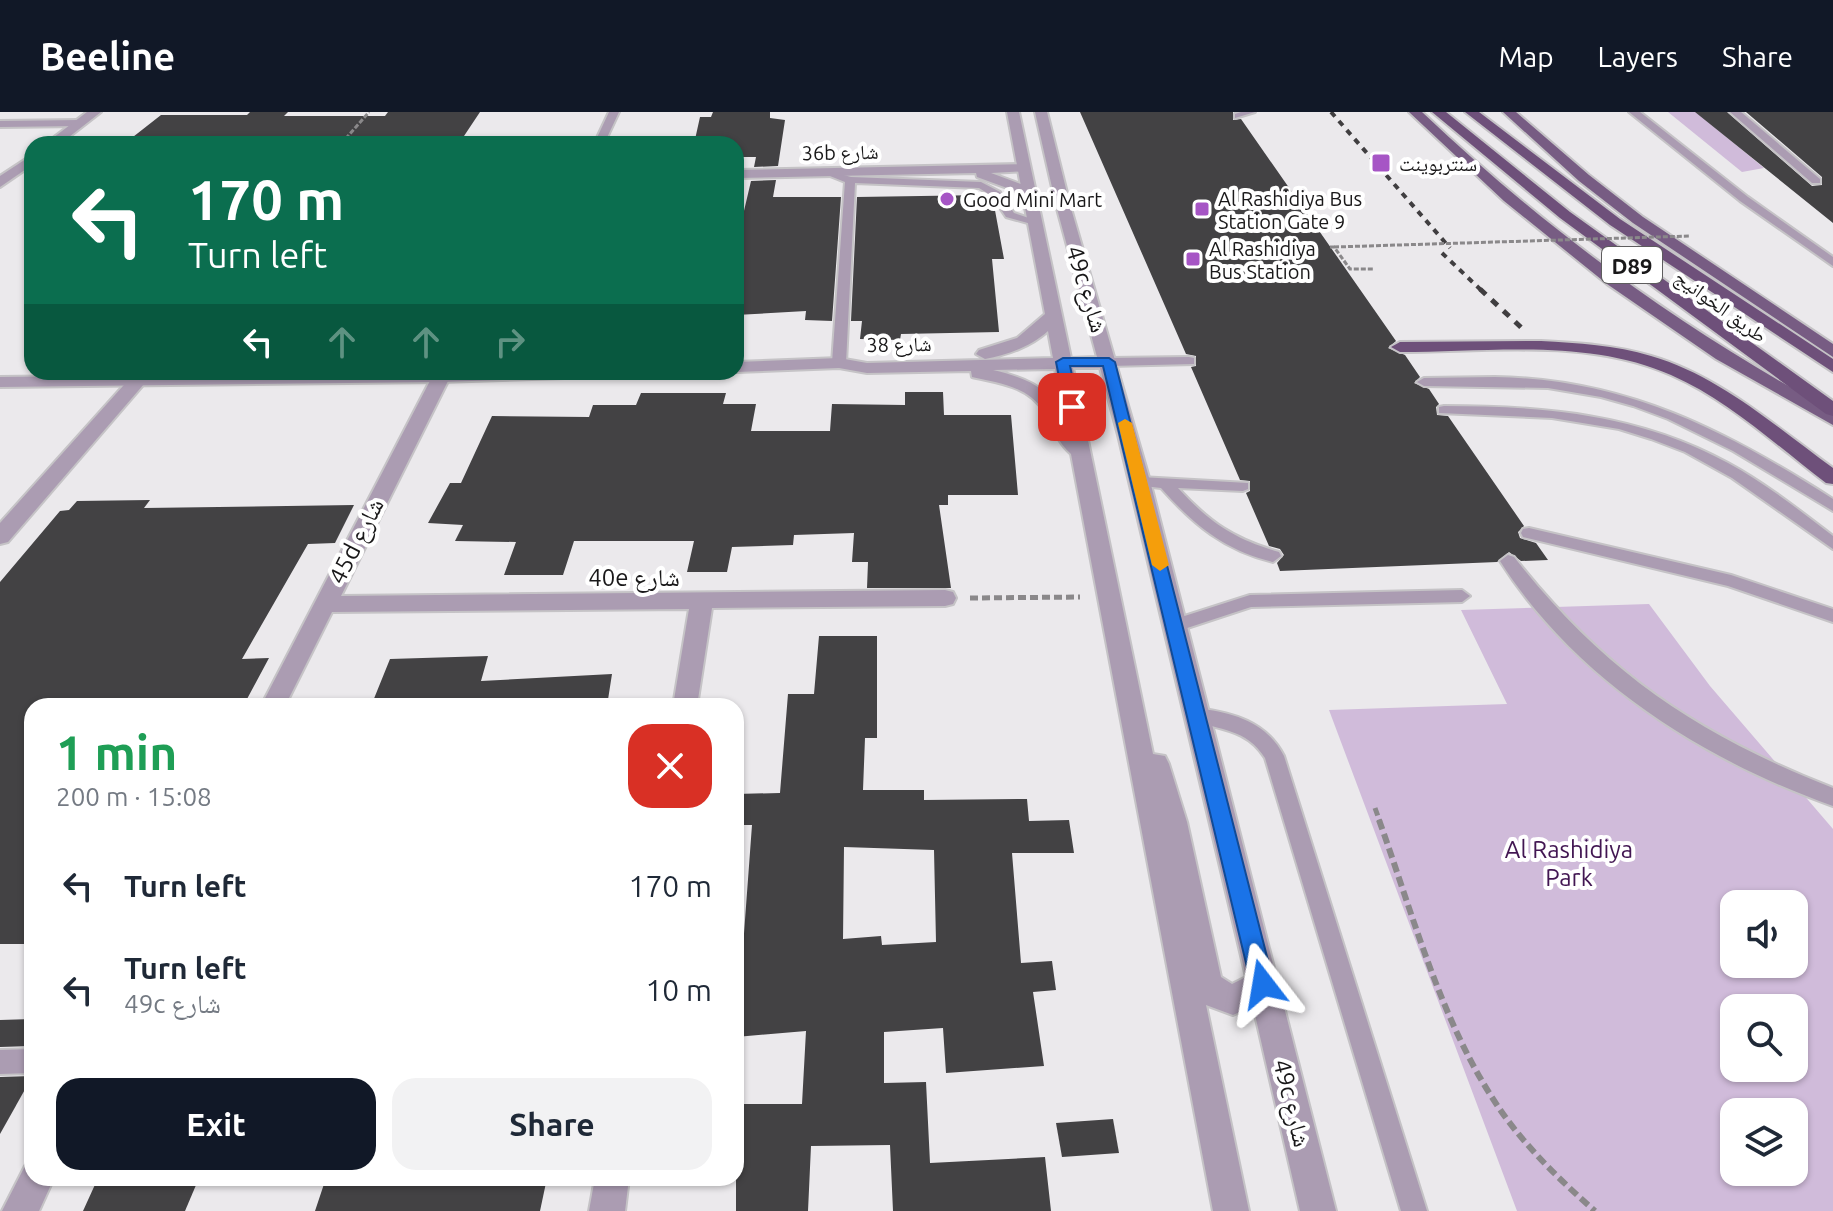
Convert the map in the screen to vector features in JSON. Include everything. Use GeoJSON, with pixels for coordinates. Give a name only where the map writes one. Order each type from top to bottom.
{"type":"FeatureCollection","features":[{"type":"Feature","properties":{"kind":"highway","name":"طريق الخوانيج"},"geometry":{"type":"LineString","coordinates":[[1438,112],[1565,215],[1833,410]]}},
{"type":"Feature","properties":{"kind":"highway","name":"طريق الخوانيج"},"geometry":{"type":"LineString","coordinates":[[1471,112],[1615,222],[1833,367]]}},
{"type":"Feature","properties":{"kind":"highway"},"geometry":{"type":"LineString","coordinates":[[1400,347],[1603,350],[1640,358],[1677,371],[1729,403],[1833,478]]}},
{"type":"Feature","properties":{"kind":"main road"},"geometry":{"type":"LineString","coordinates":[[1415,112],[1497,189],[1647,303],[1761,379],[1833,419]]}},
{"type":"Feature","properties":{"kind":"main road"},"geometry":{"type":"LineString","coordinates":[[1509,112],[1584,178],[1638,220],[1833,352]]}},
{"type":"Feature","properties":{"kind":"street"},"geometry":{"type":"LineString","coordinates":[[63,136],[95,112]]}},
{"type":"Feature","properties":{"kind":"street","name":"49c شارع"},"geometry":{"type":"LineString","coordinates":[[1013,112],[1231,1211]]}},
{"type":"Feature","properties":{"kind":"street","name":"49c شارع"},"geometry":{"type":"LineString","coordinates":[[1041,112],[1060,198],[1109,362],[1153,483],[1175,626],[1318,1211]]}},
{"type":"Feature","properties":{"kind":"street"},"geometry":{"type":"LineString","coordinates":[[2,182],[24,165]]}},
{"type":"Feature","properties":{"kind":"street"},"geometry":{"type":"LineString","coordinates":[[1024,168],[1044,175],[1060,198]]}},
{"type":"Feature","properties":{"kind":"street","name":"36b شارع"},"geometry":{"type":"LineString","coordinates":[[945,177],[1024,168]]}},
{"type":"Feature","properties":{"kind":"street","name":"36b شارع"},"geometry":{"type":"LineString","coordinates":[[744,174],[829,172],[991,176],[1029,192]]}},
{"type":"Feature","properties":{"kind":"street"},"geometry":{"type":"LineString","coordinates":[[2,182],[24,181]]}},
{"type":"Feature","properties":{"kind":"street"},"geometry":{"type":"LineString","coordinates":[[839,363],[997,352],[1028,339],[1053,315]]}},
{"type":"Feature","properties":{"kind":"street","name":"شارع 38"},"geometry":{"type":"LineString","coordinates":[[744,367],[839,363],[867,368],[1109,362]]}},
{"type":"Feature","properties":{"kind":"street"},"geometry":{"type":"LineString","coordinates":[[839,363],[854,372],[871,375],[966,372],[1013,381],[1046,401],[1063,435],[1081,454]]}},
{"type":"Feature","properties":{"kind":"street"},"geometry":{"type":"LineString","coordinates":[[0,382],[138,380]]}},
{"type":"Feature","properties":{"kind":"street"},"geometry":{"type":"LineString","coordinates":[[0,537],[138,380]]}},
{"type":"Feature","properties":{"kind":"street","name":"45d شارع"},"geometry":{"type":"LineString","coordinates":[[277,698],[439,380]]}},
{"type":"Feature","properties":{"kind":"street","name":"40e شارع"},"geometry":{"type":"LineString","coordinates":[[324,604],[701,603],[945,598]]}},
{"type":"Feature","properties":{"kind":"street"},"geometry":{"type":"LineString","coordinates":[[686,698],[701,603]]}},
{"type":"Feature","properties":{"kind":"street"},"geometry":{"type":"LineString","coordinates":[[1129,695],[1155,759],[1173,822],[1207,983],[1214,993],[1233,1000],[1263,984]]}},
{"type":"Feature","properties":{"kind":"street"},"geometry":{"type":"LineString","coordinates":[[20,1211],[33,1186]]}},
{"type":"Feature","properties":{"kind":"street"},"geometry":{"type":"LineString","coordinates":[[607,1211],[611,1186]]}},
{"type":"Feature","properties":{"kind":"lane"},"geometry":{"type":"LineString","coordinates":[[603,136],[614,112]]}},
{"type":"Feature","properties":{"kind":"lane"},"geometry":{"type":"LineString","coordinates":[[1238,116],[1250,112]]}},
{"type":"Feature","properties":{"kind":"lane"},"geometry":{"type":"LineString","coordinates":[[1634,112],[1744,199],[1833,262]]}},
{"type":"Feature","properties":{"kind":"lane"},"geometry":{"type":"LineString","coordinates":[[1735,112],[1816,181]]}},
{"type":"Feature","properties":{"kind":"lane"},"geometry":{"type":"LineString","coordinates":[[0,124],[80,123]]}},
{"type":"Feature","properties":{"kind":"lane"},"geometry":{"type":"LineString","coordinates":[[829,172],[850,180],[945,177],[987,187],[996,194],[1010,215],[1035,222]]}},
{"type":"Feature","properties":{"kind":"lane"},"geometry":{"type":"LineString","coordinates":[[839,363],[850,180]]}},
{"type":"Feature","properties":{"kind":"lane"},"geometry":{"type":"LineString","coordinates":[[1109,362],[1189,361]]}},
{"type":"Feature","properties":{"kind":"lane"},"geometry":{"type":"LineString","coordinates":[[1424,382],[1564,385],[1630,400],[1716,435],[1833,506]]}},
{"type":"Feature","properties":{"kind":"lane"},"geometry":{"type":"LineString","coordinates":[[1444,410],[1550,411],[1637,428],[1722,465],[1833,544]]}},
{"type":"Feature","properties":{"kind":"lane"},"geometry":{"type":"LineString","coordinates":[[1153,483],[1243,486]]}},
{"type":"Feature","properties":{"kind":"lane"},"geometry":{"type":"LineString","coordinates":[[1153,483],[1217,536],[1245,550],[1273,556]]}},
{"type":"Feature","properties":{"kind":"lane"},"geometry":{"type":"LineString","coordinates":[[1529,533],[1731,581],[1833,616]]}},
{"type":"Feature","properties":{"kind":"lane"},"geometry":{"type":"LineString","coordinates":[[1508,561],[1559,628],[1634,693],[1734,754],[1833,797]]}},
{"type":"Feature","properties":{"kind":"lane"},"geometry":{"type":"LineString","coordinates":[[1175,626],[1250,601],[1462,596]]}},
{"type":"Feature","properties":{"kind":"lane"},"geometry":{"type":"LineString","coordinates":[[1197,715],[1232,721],[1252,729],[1274,756],[1414,1211]]}},
{"type":"Feature","properties":{"kind":"lane"},"geometry":{"type":"LineString","coordinates":[[0,1062],[24,1061]]}},
{"type":"Feature","properties":{"kind":"path"},"geometry":{"type":"LineString","coordinates":[[348,136],[369,112]]}},
{"type":"Feature","properties":{"kind":"path"},"geometry":{"type":"LineString","coordinates":[[1374,269],[1350,269],[1332,247],[1690,236]]}},
{"type":"Feature","properties":{"kind":"path"},"geometry":{"type":"LineString","coordinates":[[945,598],[1109,596]]}},
{"type":"Feature","properties":{"kind":"path"},"geometry":{"type":"LineString","coordinates":[[1375,808],[1452,1015],[1483,1082],[1532,1150],[1595,1211]]}},
{"type":"Feature","properties":{"kind":"green space"},"geometry":{"type":"Polygon","coordinates":[[[1668,112],[1696,112],[1764,168],[1742,172],[1668,112]]]}},
{"type":"Feature","properties":{"kind":"green space","name":"Al Rashidiya Park"},"geometry":{"type":"Polygon","coordinates":[[[1649,604],[1710,686],[1833,829],[1833,1211],[1517,1211],[1329,710],[1507,704],[1461,610],[1649,604]]]}},
{"type":"Feature","properties":{"kind":"building"},"geometry":{"type":"Polygon","coordinates":[[[250,112],[288,112],[284,116],[385,116],[388,112],[480,112],[464,136],[134,136],[161,115],[247,115],[250,112]]]}},
{"type":"Feature","properties":{"kind":"building"},"geometry":{"type":"Polygon","coordinates":[[[713,112],[770,112],[770,118],[785,120],[778,166],[754,167],[756,157],[744,157],[744,136],[696,136],[700,117],[711,117],[713,112]]]}},
{"type":"Feature","properties":{"kind":"building"},"geometry":{"type":"Polygon","coordinates":[[[1080,112],[1233,112],[1233,120],[1241,119],[1396,341],[1388,348],[1405,355],[1420,377],[1414,383],[1429,389],[1439,404],[1436,407],[1437,415],[1448,416],[1524,526],[1518,532],[1520,538],[1536,543],[1548,560],[1521,561],[1509,552],[1497,562],[1280,571],[1277,563],[1284,555],[1280,549],[1269,546],[1246,493],[1250,491],[1250,481],[1240,480],[1191,367],[1196,366],[1196,356],[1186,354],[1080,112]]]}},
{"type":"Feature","properties":{"kind":"building"},"geometry":{"type":"Polygon","coordinates":[[[1695,112],[1727,112],[1812,186],[1822,185],[1822,177],[1746,112],[1833,112],[1833,223],[1695,112]]]}},
{"type":"Feature","properties":{"kind":"building"},"geometry":{"type":"Polygon","coordinates":[[[776,180],[773,197],[841,197],[832,321],[805,320],[806,311],[744,315],[744,211],[751,181],[776,180]]]}},
{"type":"Feature","properties":{"kind":"building"},"geometry":{"type":"Polygon","coordinates":[[[985,195],[994,205],[1004,259],[992,259],[999,332],[901,334],[900,340],[860,339],[862,321],[851,321],[857,197],[985,195]]]}},
{"type":"Feature","properties":{"kind":"building"},"geometry":{"type":"Polygon","coordinates":[[[905,392],[943,392],[944,415],[1011,415],[1018,495],[948,495],[948,505],[939,505],[951,588],[867,588],[868,562],[852,562],[854,533],[794,535],[793,545],[732,547],[727,572],[687,572],[694,541],[574,541],[563,575],[504,575],[516,542],[455,541],[463,525],[428,523],[450,483],[461,483],[492,416],[589,417],[593,405],[636,405],[641,393],[726,393],[723,404],[756,404],[751,431],[830,431],[832,404],[905,405],[905,392]]]}},
{"type":"Feature","properties":{"kind":"building"},"geometry":{"type":"Polygon","coordinates":[[[150,500],[144,508],[354,505],[335,543],[308,544],[242,659],[269,658],[248,698],[24,698],[24,944],[0,944],[0,582],[60,511],[69,510],[77,501],[150,500]]]}},
{"type":"Feature","properties":{"kind":"building"},"geometry":{"type":"Polygon","coordinates":[[[819,636],[877,636],[877,738],[865,738],[863,790],[924,790],[924,800],[1027,799],[1029,821],[1069,820],[1074,853],[1012,853],[1021,963],[1052,961],[1056,990],[1033,992],[1044,1066],[946,1073],[943,1028],[884,1032],[884,1083],[926,1082],[930,1163],[1045,1157],[1051,1211],[893,1211],[890,1145],[811,1146],[808,1211],[736,1211],[736,1186],[744,1186],[744,1104],[802,1104],[806,1031],[744,1036],[744,933],[752,825],[744,825],[744,794],[780,793],[788,694],[814,694],[819,636]],[[844,847],[843,939],[881,936],[882,945],[936,942],[934,850],[844,847]]]}},
{"type":"Feature","properties":{"kind":"building"},"geometry":{"type":"Polygon","coordinates":[[[488,656],[481,681],[612,674],[608,698],[374,698],[390,659],[488,656]]]}},
{"type":"Feature","properties":{"kind":"building"},"geometry":{"type":"Polygon","coordinates":[[[24,1019],[24,1046],[0,1047],[0,1020],[24,1019]]]}},
{"type":"Feature","properties":{"kind":"building"},"geometry":{"type":"Polygon","coordinates":[[[24,1076],[24,1091],[0,1134],[0,1077],[24,1076]]]}},
{"type":"Feature","properties":{"kind":"building"},"geometry":{"type":"Polygon","coordinates":[[[1113,1119],[1119,1153],[1062,1157],[1056,1123],[1113,1119]]]}},
{"type":"Feature","properties":{"kind":"building"},"geometry":{"type":"Polygon","coordinates":[[[94,1186],[196,1186],[185,1211],[83,1211],[94,1186]]]}},
{"type":"Feature","properties":{"kind":"building"},"geometry":{"type":"Polygon","coordinates":[[[323,1186],[545,1186],[540,1211],[315,1211],[323,1186]]]}},
{"type":"Feature","properties":{"kind":"railway"},"geometry":{"type":"LineString","coordinates":[[1331,112],[1450,248]]}},
{"type":"Feature","properties":{"kind":"railway"},"geometry":{"type":"LineString","coordinates":[[1442,253],[1482,291]]}},
{"type":"Feature","properties":{"kind":"railway"},"geometry":{"type":"LineString","coordinates":[[1480,289],[1525,331]]}},
{"type":"Feature","properties":{"kind":"slow traffic"},"geometry":{"type":"LineString","coordinates":[[1125,423],[1160,565]]}},
{"type":"Feature","properties":{"kind":"place","name":"سنتربوينت"},"geometry":{"type":"Point","coordinates":[1381,163]}},
{"type":"Feature","properties":{"kind":"place","name":"Good Mini Mart"},"geometry":{"type":"Point","coordinates":[947,199]}},
{"type":"Feature","properties":{"kind":"place","name":"Al Rashidiya Bus Station Gate 9"},"geometry":{"type":"Point","coordinates":[1202,209]}},
{"type":"Feature","properties":{"kind":"place","name":"Al Rashidiya Bus Station"},"geometry":{"type":"Point","coordinates":[1193,259]}},
{"type":"Feature","properties":{"kind":"route"},"geometry":{"type":"LineString","coordinates":[[1072,407],[1063,362],[1109,362],[1263,984]]}}]}
